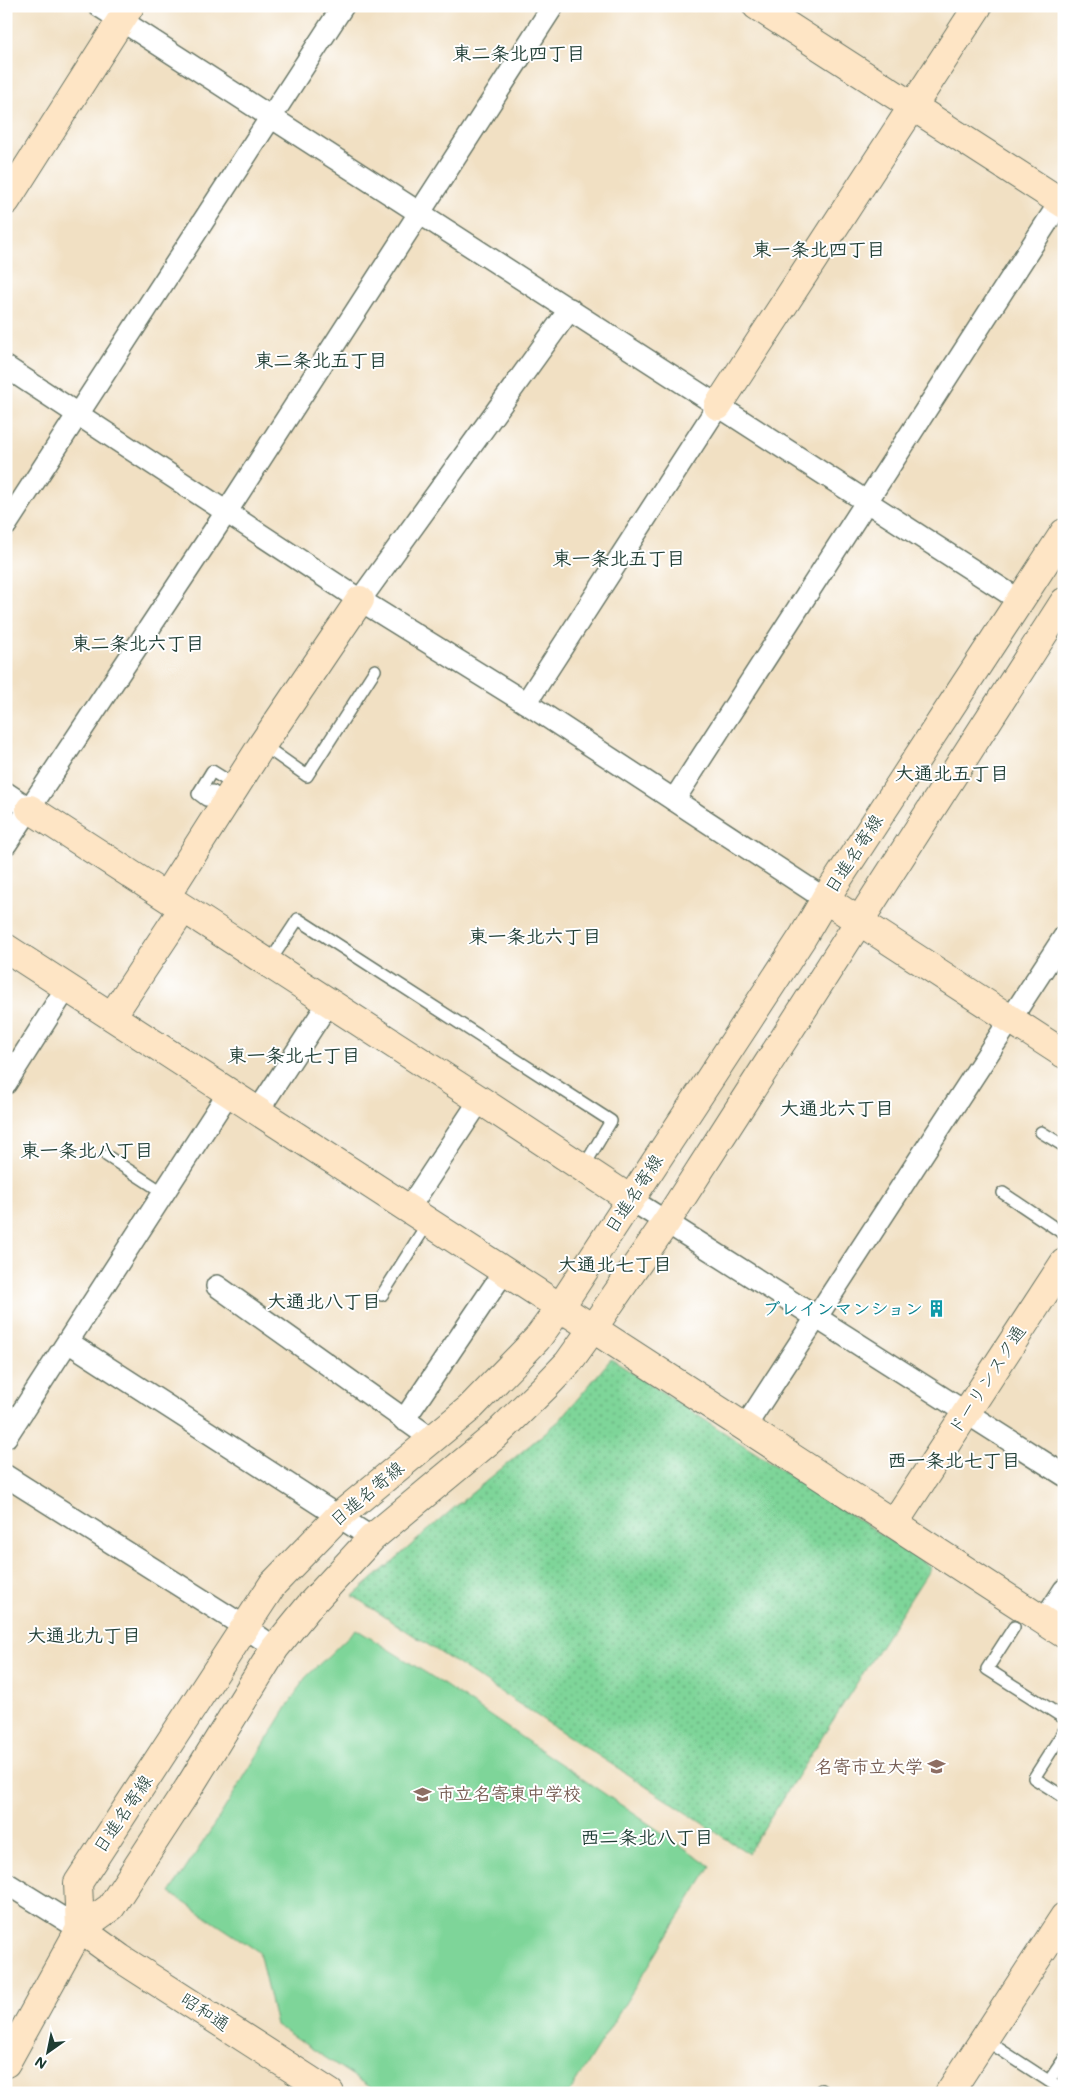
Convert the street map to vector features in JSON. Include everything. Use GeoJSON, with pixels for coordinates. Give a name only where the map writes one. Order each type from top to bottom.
{"type":"FeatureCollection","features":[{"type":"Feature","properties":{"kind":"street"},"geometry":{"type":"LineString","coordinates":[[6,525],[343,6]]}},
{"type":"Feature","properties":{"kind":"street"},"geometry":{"type":"LineString","coordinates":[[6,844],[228,511],[553,6]]}},
{"type":"Feature","properties":{"kind":"street"},"geometry":{"type":"LineString","coordinates":[[526,703],[978,6]]}},
{"type":"Feature","properties":{"kind":"street"},"geometry":{"type":"LineString","coordinates":[[674,800],[1062,201],[762,7]]}},
{"type":"Feature","properties":{"kind":"street"},"geometry":{"type":"LineString","coordinates":[[6,201],[117,11],[270,118],[570,309],[1019,600],[1059,617]]}},
{"type":"Feature","properties":{"kind":"street"},"geometry":{"type":"LineString","coordinates":[[112,1016],[231,793],[262,745],[360,600],[570,309]]}},
{"type":"Feature","properties":{"kind":"street"},"geometry":{"type":"LineString","coordinates":[[6,368],[228,511],[360,600],[526,703],[1064,1054]]}},
{"type":"Feature","properties":{"kind":"street","name":"日進名寄線"},"geometry":{"type":"LineString","coordinates":[[80,1929],[78,1883],[273,1584],[338,1517],[470,1408],[537,1339],[561,1306],[802,938],[1064,533]]}},
{"type":"Feature","properties":{"kind":"street","name":"日進名寄線"},"geometry":{"type":"LineString","coordinates":[[6,2063],[80,1929],[111,1906],[275,1648],[311,1604],[372,1538],[495,1436],[568,1363],[666,1221],[1059,617]]}},
{"type":"Feature","properties":{"kind":"street"},"geometry":{"type":"LineString","coordinates":[[6,793],[630,1199],[1064,1475]]}},
{"type":"Feature","properties":{"kind":"street"},"geometry":{"type":"LineString","coordinates":[[746,1427],[1064,937]]}},
{"type":"Feature","properties":{"kind":"street"},"geometry":{"type":"LineString","coordinates":[[6,948],[895,1522],[1054,1627],[1064,1590]]}},
{"type":"Feature","properties":{"kind":"street"},"geometry":{"type":"LineString","coordinates":[[6,1083],[67,987]]}},
{"type":"Feature","properties":{"kind":"street"},"geometry":{"type":"LineString","coordinates":[[258,1111],[329,1002]]}},
{"type":"Feature","properties":{"kind":"street"},"geometry":{"type":"LineString","coordinates":[[9,1425],[68,1342],[230,1092]]}},
{"type":"Feature","properties":{"kind":"street"},"geometry":{"type":"LineString","coordinates":[[419,1214],[480,1100]]}},
{"type":"Feature","properties":{"kind":"street","name":"ドーリンスク通"},"geometry":{"type":"LineString","coordinates":[[895,1522],[1064,1263]]}},
{"type":"Feature","properties":{"kind":"street"},"geometry":{"type":"LineString","coordinates":[[404,1420],[505,1270]]}},
{"type":"Feature","properties":{"kind":"street"},"geometry":{"type":"LineString","coordinates":[[217,1286],[432,1439]]}},
{"type":"Feature","properties":{"kind":"street"},"geometry":{"type":"LineString","coordinates":[[68,1342],[372,1538]]}},
{"type":"Feature","properties":{"kind":"street"},"geometry":{"type":"LineString","coordinates":[[6,1476],[245,1627],[275,1648]]}},
{"type":"Feature","properties":{"kind":"street"},"geometry":{"type":"LineString","coordinates":[[6,1884],[80,1929]]}},
{"type":"Feature","properties":{"kind":"street"},"geometry":{"type":"LineString","coordinates":[[949,2093],[1064,1917]]}},
{"type":"Feature","properties":{"kind":"street","name":"昭和通"},"geometry":{"type":"LineString","coordinates":[[80,1929],[120,1958],[321,2090]]}},
{"type":"Feature","properties":{"kind":"lane"},"geometry":{"type":"LineString","coordinates":[[262,745],[307,776],[375,670]]}},
{"type":"Feature","properties":{"kind":"lane"},"geometry":{"type":"LineString","coordinates":[[269,964],[298,919],[611,1121],[583,1168]]}},
{"type":"Feature","properties":{"kind":"lane"},"geometry":{"type":"LineString","coordinates":[[1041,1132],[1064,1146]]}},
{"type":"Feature","properties":{"kind":"lane"},"geometry":{"type":"LineString","coordinates":[[106,1156],[164,1193]]}},
{"type":"Feature","properties":{"kind":"lane"},"geometry":{"type":"LineString","coordinates":[[1004,1194],[1064,1234]]}},
{"type":"Feature","properties":{"kind":"lane"},"geometry":{"type":"LineString","coordinates":[[382,1295],[419,1214]]}},
{"type":"Feature","properties":{"kind":"lane"},"geometry":{"type":"LineString","coordinates":[[1014,1627],[987,1669],[1064,1718]]}},
{"type":"Feature","properties":{"kind":"lane"},"geometry":{"type":"LineString","coordinates":[[1064,1731],[1034,1778],[1064,1797]]}},
{"type":"Feature","properties":{"kind":"lane"},"geometry":{"type":"LineString","coordinates":[[984,2039],[1064,2090]]}},
{"type":"Feature","properties":{"kind":"lane"},"geometry":{"type":"LineString","coordinates":[[1049,2081],[1064,2059]]}},
{"type":"Feature","properties":{"kind":"lane"},"geometry":{"type":"LineString","coordinates":[[819,2093],[821,2090],[825,2093]]}},
{"type":"Feature","properties":{"kind":"green space"},"geometry":{"type":"Polygon","coordinates":[[[611,1359],[931,1567],[748,1853],[353,1596],[455,1507],[559,1421],[611,1359]]]}},
{"type":"Feature","properties":{"kind":"green space","name":"市立名寄東中学校"},"geometry":{"type":"Polygon","coordinates":[[[356,1629],[434,1678],[711,1866],[569,2093],[379,2093],[276,2025],[259,1952],[170,1893],[305,1678],[356,1629]]]}},
{"type":"Feature","properties":{"kind":"place","name":"ブレインマンション"},"geometry":{"type":"Point","coordinates":[937,1309]}},
{"type":"Feature","properties":{"kind":"place","name":"名寄市立大学"},"geometry":{"type":"Point","coordinates":[937,1767]}},
{"type":"Feature","properties":{"kind":"place","name":"市立名寄東中学校"},"geometry":{"type":"Point","coordinates":[423,1794]}},
{"type":"Feature","properties":{"kind":"district","name":"東二条北四丁目"},"geometry":{"type":"Point","coordinates":[519,53]}},
{"type":"Feature","properties":{"kind":"district","name":"東一条北四丁目"},"geometry":{"type":"Point","coordinates":[819,249]}},
{"type":"Feature","properties":{"kind":"district","name":"東二条北五丁目"},"geometry":{"type":"Point","coordinates":[321,360]}},
{"type":"Feature","properties":{"kind":"district","name":"東一条北五丁目"},"geometry":{"type":"Point","coordinates":[619,558]}},
{"type":"Feature","properties":{"kind":"district","name":"東二条北六丁目"},"geometry":{"type":"Point","coordinates":[138,643]}},
{"type":"Feature","properties":{"kind":"district","name":"大通北五丁目"},"geometry":{"type":"Point","coordinates":[952,773]}},
{"type":"Feature","properties":{"kind":"district","name":"東一条北六丁目"},"geometry":{"type":"Point","coordinates":[535,936]}},
{"type":"Feature","properties":{"kind":"district","name":"東一条北七丁目"},"geometry":{"type":"Point","coordinates":[294,1055]}},
{"type":"Feature","properties":{"kind":"district","name":"大通北六丁目"},"geometry":{"type":"Point","coordinates":[837,1108]}},
{"type":"Feature","properties":{"kind":"district","name":"東一条北八丁目"},"geometry":{"type":"Point","coordinates":[87,1150]}},
{"type":"Feature","properties":{"kind":"district","name":"大通北七丁目"},"geometry":{"type":"Point","coordinates":[615,1264]}},
{"type":"Feature","properties":{"kind":"district","name":"大通北八丁目"},"geometry":{"type":"Point","coordinates":[324,1301]}},
{"type":"Feature","properties":{"kind":"district","name":"西一条北七丁目"},"geometry":{"type":"Point","coordinates":[954,1460]}},
{"type":"Feature","properties":{"kind":"district","name":"大通北九丁目"},"geometry":{"type":"Point","coordinates":[84,1635]}},
{"type":"Feature","properties":{"kind":"district","name":"西二条北八丁目"},"geometry":{"type":"Point","coordinates":[647,1837]}}]}
